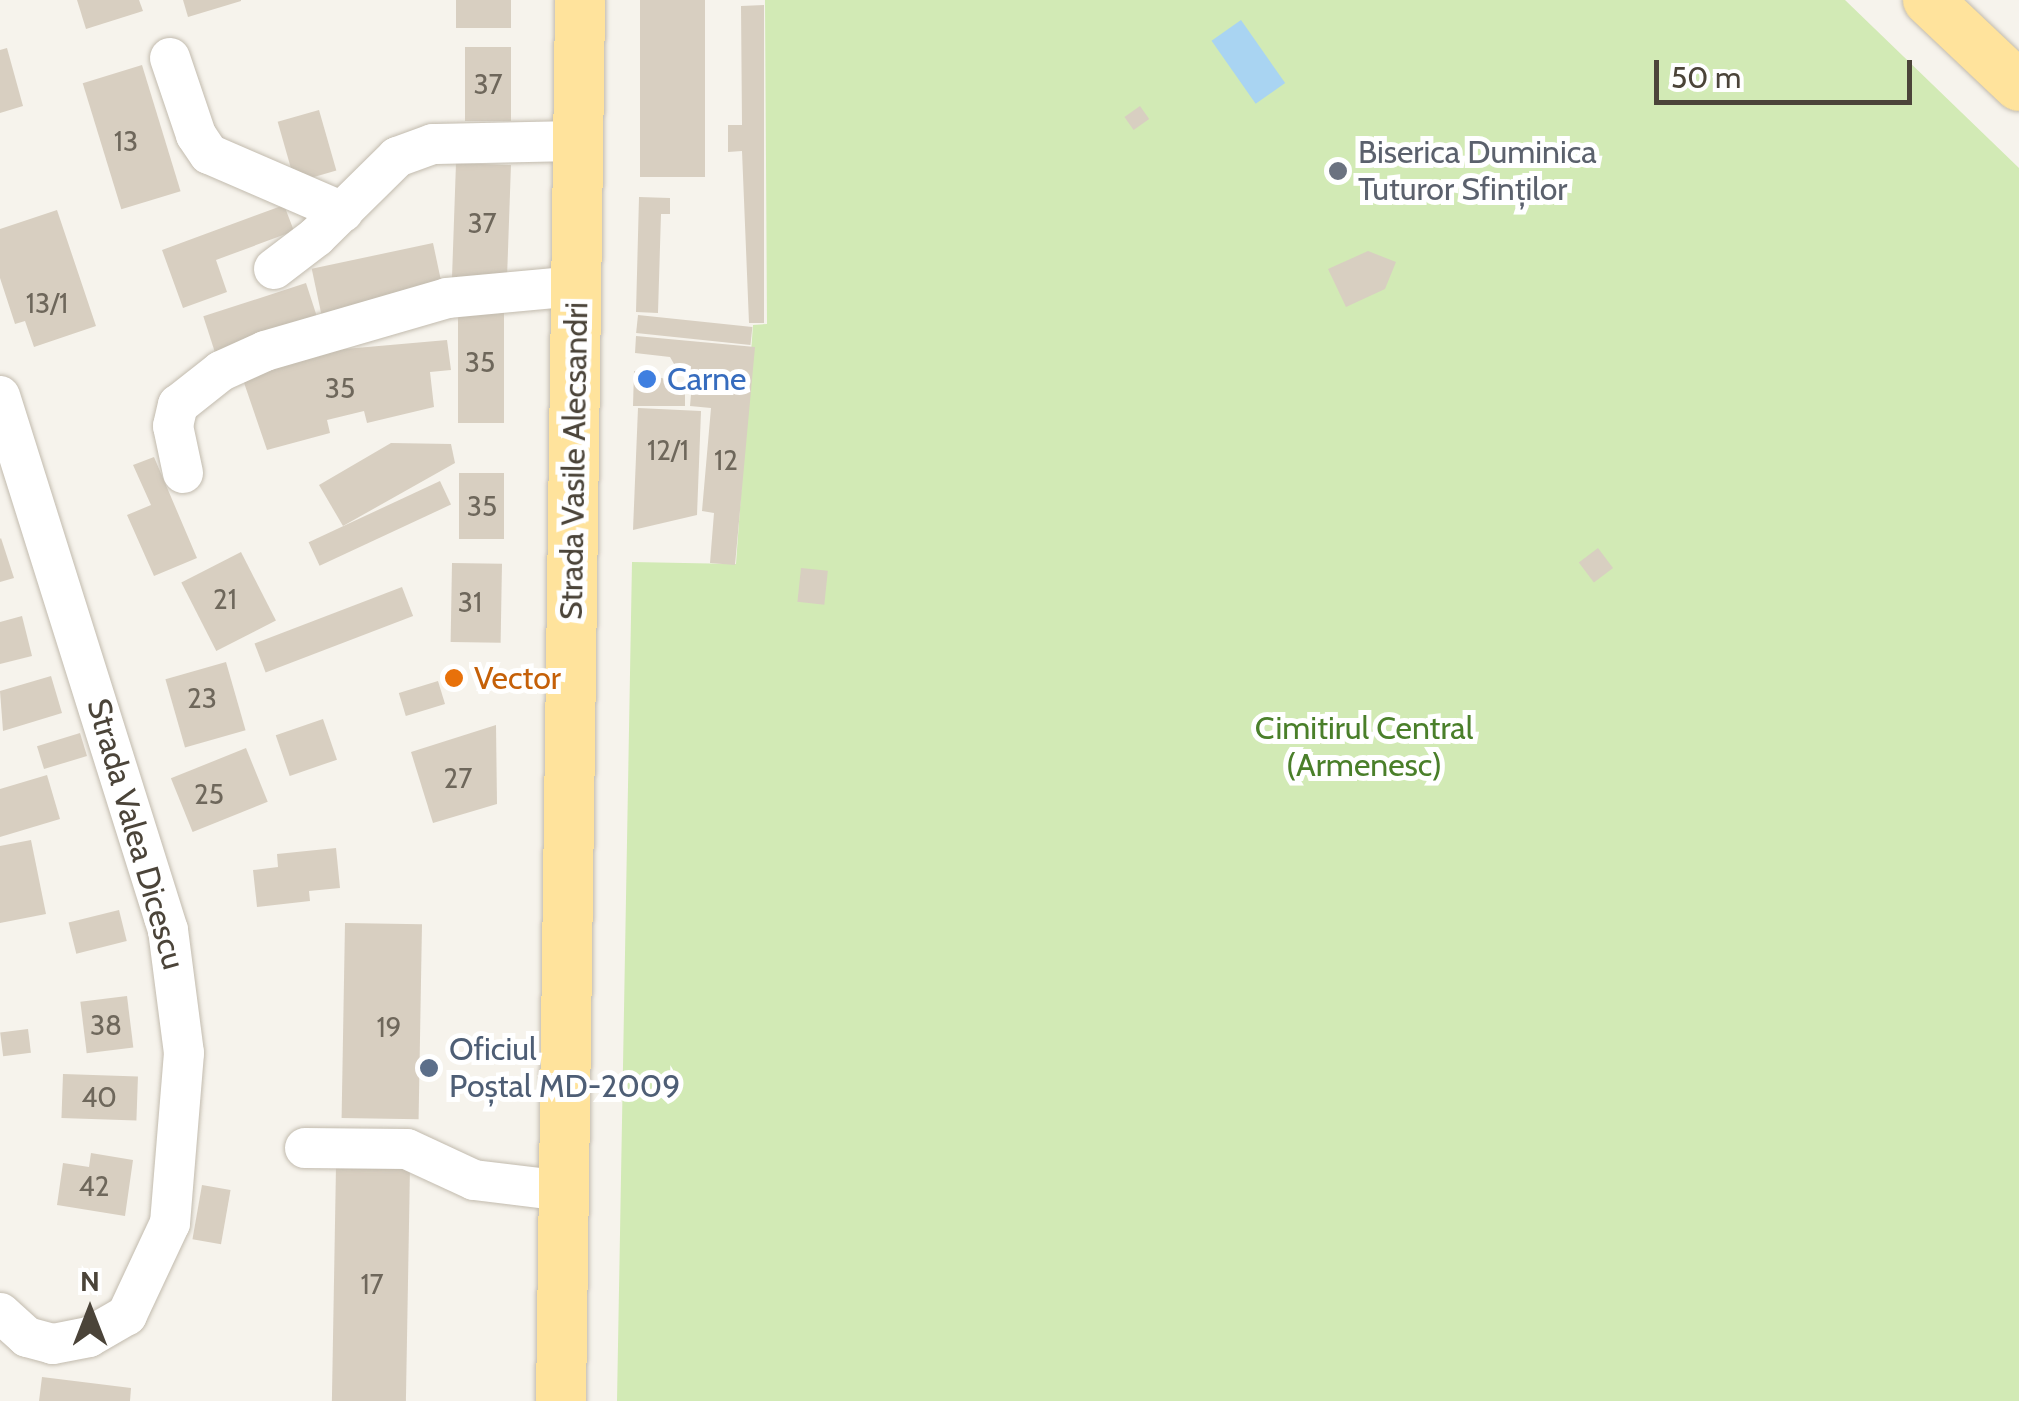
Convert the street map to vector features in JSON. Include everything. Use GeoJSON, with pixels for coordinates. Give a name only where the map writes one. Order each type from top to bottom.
{"type":"FeatureCollection","features":[{"type":"Feature","properties":{"kind":"main road","name":"Strada Vasile Alecsandri"},"geometry":{"type":"LineString","coordinates":[[561,1401],[580,0]]}},
{"type":"Feature","properties":{"kind":"main road"},"geometry":{"type":"LineString","coordinates":[[1928,0],[2019,86]]}},
{"type":"Feature","properties":{"kind":"street"},"geometry":{"type":"LineString","coordinates":[[170,58],[196,136],[209,154],[343,212]]}},
{"type":"Feature","properties":{"kind":"street"},"geometry":{"type":"LineString","coordinates":[[274,268],[343,212],[381,168],[433,144],[578,140]]}},
{"type":"Feature","properties":{"kind":"street"},"geometry":{"type":"LineString","coordinates":[[183,473],[174,426],[178,405],[221,372],[264,352],[446,298],[577,286]]}},
{"type":"Feature","properties":{"kind":"street","name":"Strada Valea Dicescu"},"geometry":{"type":"LineString","coordinates":[[0,396],[168,930],[184,1054],[177,1178],[153,1264],[127,1315],[89,1338],[53,1344],[27,1338],[0,1312]]}},
{"type":"Feature","properties":{"kind":"street"},"geometry":{"type":"LineString","coordinates":[[305,1148],[407,1149],[474,1180],[563,1190]]}},
{"type":"Feature","properties":{"kind":"green space","name":"Cimitirul Central (Armenesc)"},"geometry":{"type":"Polygon","coordinates":[[[765,0],[1845,0],[2019,168],[2019,1401],[617,1401],[632,562],[736,564],[753,325],[767,324],[765,0]]]}},
{"type":"Feature","properties":{"kind":"water"},"geometry":{"type":"Polygon","coordinates":[[[1241,20],[1285,83],[1256,104],[1212,41],[1241,20]]]}},
{"type":"Feature","properties":{"kind":"building"},"geometry":{"type":"Polygon","coordinates":[[[77,0],[139,0],[143,11],[86,29],[77,0]]]}},
{"type":"Feature","properties":{"kind":"building"},"geometry":{"type":"Polygon","coordinates":[[[183,0],[241,0],[241,1],[188,17],[183,0]]]}},
{"type":"Feature","properties":{"kind":"building"},"geometry":{"type":"Polygon","coordinates":[[[456,0],[511,0],[511,28],[456,28],[456,0]]]}},
{"type":"Feature","properties":{"kind":"building"},"geometry":{"type":"Polygon","coordinates":[[[640,0],[705,0],[705,177],[640,177],[640,0]]]}},
{"type":"Feature","properties":{"kind":"building"},"geometry":{"type":"Polygon","coordinates":[[[764,5],[764,323],[749,323],[742,151],[728,152],[728,125],[742,125],[741,6],[764,5]]]}},
{"type":"Feature","properties":{"kind":"building"},"geometry":{"type":"Polygon","coordinates":[[[465,47],[511,47],[511,121],[465,121],[465,47]]]}},
{"type":"Feature","properties":{"kind":"building"},"geometry":{"type":"Polygon","coordinates":[[[7,48],[23,106],[0,113],[0,50],[7,48]]]}},
{"type":"Feature","properties":{"kind":"building"},"geometry":{"type":"Polygon","coordinates":[[[142,65],[181,191],[121,209],[83,83],[142,65]]]}},
{"type":"Feature","properties":{"kind":"building"},"geometry":{"type":"Polygon","coordinates":[[[1140,106],[1149,119],[1134,130],[1124,117],[1140,106]]]}},
{"type":"Feature","properties":{"kind":"building"},"geometry":{"type":"Polygon","coordinates":[[[319,110],[336,171],[295,182],[278,122],[319,110]]]}},
{"type":"Feature","properties":{"kind":"building"},"geometry":{"type":"Polygon","coordinates":[[[456,163],[511,165],[507,282],[452,280],[456,163]]]}},
{"type":"Feature","properties":{"kind":"building"},"geometry":{"type":"Polygon","coordinates":[[[639,197],[670,198],[670,214],[661,214],[658,313],[636,312],[639,197]]]}},
{"type":"Feature","properties":{"kind":"building"},"geometry":{"type":"Polygon","coordinates":[[[284,205],[294,231],[216,260],[227,292],[183,308],[162,250],[284,205]]]}},
{"type":"Feature","properties":{"kind":"building"},"geometry":{"type":"Polygon","coordinates":[[[57,210],[96,326],[34,347],[25,321],[15,324],[0,278],[0,229],[57,210]]]}},
{"type":"Feature","properties":{"kind":"building"},"geometry":{"type":"Polygon","coordinates":[[[433,243],[443,291],[322,317],[312,269],[433,243]]]}},
{"type":"Feature","properties":{"kind":"building"},"geometry":{"type":"Polygon","coordinates":[[[1368,251],[1396,262],[1385,289],[1346,307],[1328,269],[1368,251]]]}},
{"type":"Feature","properties":{"kind":"building"},"geometry":{"type":"Polygon","coordinates":[[[306,283],[320,326],[217,359],[203,316],[306,283]]]}},
{"type":"Feature","properties":{"kind":"building"},"geometry":{"type":"Polygon","coordinates":[[[458,300],[504,300],[504,423],[458,423],[458,300]]]}},
{"type":"Feature","properties":{"kind":"building"},"geometry":{"type":"Polygon","coordinates":[[[638,315],[752,327],[750,345],[636,333],[638,315]]]}},
{"type":"Feature","properties":{"kind":"building"},"geometry":{"type":"Polygon","coordinates":[[[636,336],[755,347],[735,565],[710,563],[714,513],[702,511],[711,408],[690,406],[693,371],[677,369],[670,357],[635,353],[636,336]]]}},
{"type":"Feature","properties":{"kind":"building"},"geometry":{"type":"Polygon","coordinates":[[[447,340],[451,370],[430,372],[434,407],[367,423],[364,411],[327,420],[330,433],[267,450],[241,374],[322,351],[447,340]]]}},
{"type":"Feature","properties":{"kind":"building"},"geometry":{"type":"Polygon","coordinates":[[[634,371],[685,384],[685,406],[633,406],[634,371]]]}},
{"type":"Feature","properties":{"kind":"building"},"geometry":{"type":"Polygon","coordinates":[[[638,408],[701,411],[697,515],[633,530],[638,408]]]}},
{"type":"Feature","properties":{"kind":"building"},"geometry":{"type":"Polygon","coordinates":[[[391,443],[451,444],[455,463],[343,526],[319,485],[391,443]]]}},
{"type":"Feature","properties":{"kind":"building"},"geometry":{"type":"Polygon","coordinates":[[[154,457],[197,558],[154,576],[127,515],[151,505],[133,465],[154,457]]]}},
{"type":"Feature","properties":{"kind":"building"},"geometry":{"type":"Polygon","coordinates":[[[459,473],[504,473],[504,539],[459,539],[459,473]]]}},
{"type":"Feature","properties":{"kind":"building"},"geometry":{"type":"Polygon","coordinates":[[[440,481],[451,505],[320,566],[309,542],[440,481]]]}},
{"type":"Feature","properties":{"kind":"building"},"geometry":{"type":"Polygon","coordinates":[[[0,539],[14,578],[0,582],[0,539]]]}},
{"type":"Feature","properties":{"kind":"building"},"geometry":{"type":"Polygon","coordinates":[[[1598,548],[1613,568],[1594,582],[1579,562],[1598,548]]]}},
{"type":"Feature","properties":{"kind":"building"},"geometry":{"type":"Polygon","coordinates":[[[241,552],[276,621],[216,651],[181,582],[241,552]]]}},
{"type":"Feature","properties":{"kind":"building"},"geometry":{"type":"Polygon","coordinates":[[[452,563],[502,564],[501,643],[451,642],[452,563]]]}},
{"type":"Feature","properties":{"kind":"building"},"geometry":{"type":"Polygon","coordinates":[[[801,568],[828,571],[824,605],[797,602],[801,568]]]}},
{"type":"Feature","properties":{"kind":"building"},"geometry":{"type":"Polygon","coordinates":[[[402,587],[413,616],[266,673],[254,644],[402,587]]]}},
{"type":"Feature","properties":{"kind":"building"},"geometry":{"type":"Polygon","coordinates":[[[22,616],[32,656],[0,664],[0,622],[22,616]]]}},
{"type":"Feature","properties":{"kind":"building"},"geometry":{"type":"Polygon","coordinates":[[[226,662],[246,730],[185,748],[165,679],[226,662]]]}},
{"type":"Feature","properties":{"kind":"building"},"geometry":{"type":"Polygon","coordinates":[[[51,676],[62,713],[3,731],[0,691],[51,676]]]}},
{"type":"Feature","properties":{"kind":"building"},"geometry":{"type":"Polygon","coordinates":[[[438,681],[445,704],[406,716],[399,693],[438,681]]]}},
{"type":"Feature","properties":{"kind":"building"},"geometry":{"type":"Polygon","coordinates":[[[323,719],[337,760],[290,776],[276,735],[323,719]]]}},
{"type":"Feature","properties":{"kind":"building"},"geometry":{"type":"Polygon","coordinates":[[[496,725],[497,804],[433,823],[411,752],[496,725]]]}},
{"type":"Feature","properties":{"kind":"building"},"geometry":{"type":"Polygon","coordinates":[[[80,733],[87,756],[44,769],[37,746],[80,733]]]}},
{"type":"Feature","properties":{"kind":"building"},"geometry":{"type":"Polygon","coordinates":[[[246,748],[268,802],[193,832],[171,778],[246,748]]]}},
{"type":"Feature","properties":{"kind":"building"},"geometry":{"type":"Polygon","coordinates":[[[47,775],[60,819],[0,837],[0,789],[47,775]]]}},
{"type":"Feature","properties":{"kind":"building"},"geometry":{"type":"Polygon","coordinates":[[[31,840],[46,914],[0,923],[0,846],[31,840]]]}},
{"type":"Feature","properties":{"kind":"building"},"geometry":{"type":"Polygon","coordinates":[[[336,848],[340,888],[309,891],[310,901],[257,907],[253,870],[278,867],[277,854],[336,848]]]}},
{"type":"Feature","properties":{"kind":"building"},"geometry":{"type":"Polygon","coordinates":[[[119,910],[127,941],[76,954],[69,923],[119,910]]]}},
{"type":"Feature","properties":{"kind":"building"},"geometry":{"type":"Polygon","coordinates":[[[345,923],[422,924],[419,1119],[342,1118],[345,923]]]}},
{"type":"Feature","properties":{"kind":"building"},"geometry":{"type":"Polygon","coordinates":[[[127,996],[133,1048],[87,1053],[80,1002],[127,996]]]}},
{"type":"Feature","properties":{"kind":"building"},"geometry":{"type":"Polygon","coordinates":[[[28,1029],[31,1053],[3,1056],[0,1032],[28,1029]]]}},
{"type":"Feature","properties":{"kind":"building"},"geometry":{"type":"Polygon","coordinates":[[[63,1074],[138,1077],[136,1121],[61,1118],[63,1074]]]}},
{"type":"Feature","properties":{"kind":"building"},"geometry":{"type":"Polygon","coordinates":[[[91,1153],[133,1160],[125,1216],[57,1205],[63,1163],[89,1167],[91,1153]]]}},
{"type":"Feature","properties":{"kind":"building"},"geometry":{"type":"Polygon","coordinates":[[[336,1166],[410,1167],[406,1401],[332,1401],[336,1166]]]}},
{"type":"Feature","properties":{"kind":"building"},"geometry":{"type":"Polygon","coordinates":[[[202,1185],[231,1190],[221,1244],[192,1239],[202,1185]]]}},
{"type":"Feature","properties":{"kind":"building"},"geometry":{"type":"Polygon","coordinates":[[[42,1377],[131,1388],[130,1401],[39,1401],[42,1377]]]}},
{"type":"Feature","properties":{"kind":"place","name":"Biserica Duminica Tuturor Sfinților"},"geometry":{"type":"Point","coordinates":[1338,171]}},
{"type":"Feature","properties":{"kind":"place","name":"Carne"},"geometry":{"type":"Point","coordinates":[647,379]}},
{"type":"Feature","properties":{"kind":"place","name":"Vector"},"geometry":{"type":"Point","coordinates":[454,678]}},
{"type":"Feature","properties":{"kind":"place","name":"Oficiul Poștal MD-2009"},"geometry":{"type":"Point","coordinates":[429,1068]}}]}
